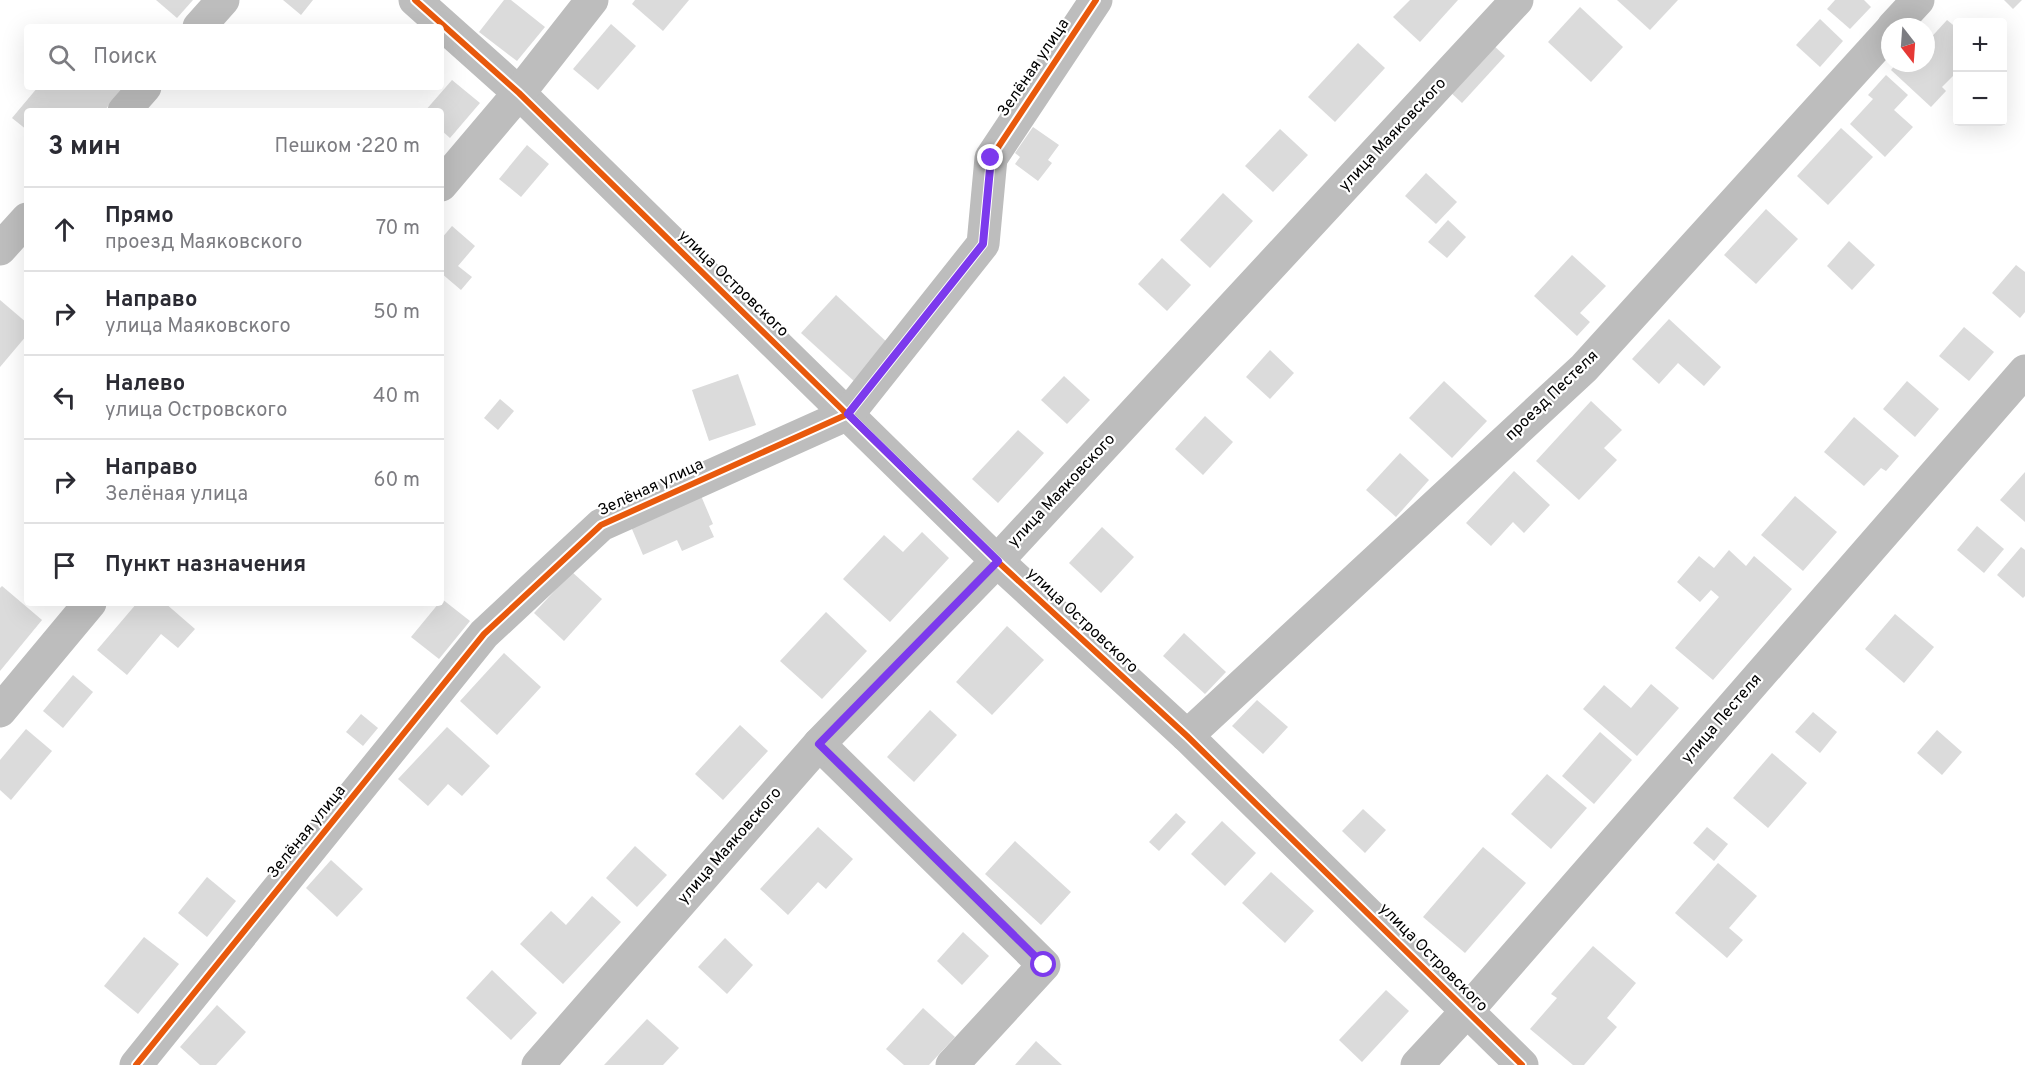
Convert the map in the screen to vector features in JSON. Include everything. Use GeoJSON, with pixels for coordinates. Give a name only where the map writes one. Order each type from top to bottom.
{"type":"FeatureCollection","features":[{"type":"Feature","properties":{"kind":"street"},"geometry":{"type":"LineString","coordinates":[[202,24],[224,0]]}},
{"type":"Feature","properties":{"kind":"street","name":"улица Островского"},"geometry":{"type":"LineString","coordinates":[[415,0],[442,24]]}},
{"type":"Feature","properties":{"kind":"street"},"geometry":{"type":"LineString","coordinates":[[444,181],[519,93],[591,0]]}},
{"type":"Feature","properties":{"kind":"street","name":"Зелёная улица"},"geometry":{"type":"LineString","coordinates":[[136,1065],[484,634],[601,525],[848,414],[983,244],[991,158],[1096,0]]}},
{"type":"Feature","properties":{"kind":"street","name":"улица Маяковского"},"geometry":{"type":"LineString","coordinates":[[538,1065],[819,744],[998,561],[1517,0]]}},
{"type":"Feature","properties":{"kind":"street"},"geometry":{"type":"LineString","coordinates":[[1901,18],[1918,0]]}},
{"type":"Feature","properties":{"kind":"street","name":"улица Островского"},"geometry":{"type":"LineString","coordinates":[[444,26],[519,93],[998,561],[1187,736],[1521,1065]]}},
{"type":"Feature","properties":{"kind":"street","name":"проезд Пестеля"},"geometry":{"type":"LineString","coordinates":[[1187,736],[1584,368],[1881,41]]}},
{"type":"Feature","properties":{"kind":"street"},"geometry":{"type":"LineString","coordinates":[[127,108],[142,90]]}},
{"type":"Feature","properties":{"kind":"street"},"geometry":{"type":"LineString","coordinates":[[0,249],[24,222]]}},
{"type":"Feature","properties":{"kind":"street","name":"улица Пестеля"},"geometry":{"type":"LineString","coordinates":[[1417,1065],[1467,1011],[2025,371]]}},
{"type":"Feature","properties":{"kind":"street"},"geometry":{"type":"LineString","coordinates":[[0,711],[88,606]]}},
{"type":"Feature","properties":{"kind":"street"},"geometry":{"type":"LineString","coordinates":[[819,744],[1044,965],[952,1065]]}},
{"type":"Feature","properties":{"kind":"building"},"geometry":{"type":"Polygon","coordinates":[[[156,0],[193,0],[177,18],[156,0]]]}},
{"type":"Feature","properties":{"kind":"building"},"geometry":{"type":"Polygon","coordinates":[[[283,0],[313,0],[301,15],[283,0]]]}},
{"type":"Feature","properties":{"kind":"building"},"geometry":{"type":"Polygon","coordinates":[[[504,0],[511,0],[545,27],[517,61],[479,32],[504,0]]]}},
{"type":"Feature","properties":{"kind":"building"},"geometry":{"type":"Polygon","coordinates":[[[635,0],[689,0],[663,31],[632,4],[635,0]]]}},
{"type":"Feature","properties":{"kind":"building"},"geometry":{"type":"Polygon","coordinates":[[[1410,0],[1458,0],[1420,42],[1393,17],[1410,0]]]}},
{"type":"Feature","properties":{"kind":"building"},"geometry":{"type":"Polygon","coordinates":[[[1617,0],[1678,0],[1650,30],[1617,0]]]}},
{"type":"Feature","properties":{"kind":"building"},"geometry":{"type":"Polygon","coordinates":[[[1835,0],[1864,0],[1871,7],[1850,29],[1827,9],[1835,0]]]}},
{"type":"Feature","properties":{"kind":"building"},"geometry":{"type":"Polygon","coordinates":[[[2004,0],[2022,0],[2013,9],[2004,0]]]}},
{"type":"Feature","properties":{"kind":"building"},"geometry":{"type":"Polygon","coordinates":[[[1580,7],[1623,47],[1591,82],[1548,42],[1580,7]]]}},
{"type":"Feature","properties":{"kind":"building"},"geometry":{"type":"Polygon","coordinates":[[[1820,19],[1843,41],[1820,67],[1796,45],[1820,19]]]}},
{"type":"Feature","properties":{"kind":"building"},"geometry":{"type":"Polygon","coordinates":[[[1947,20],[1953,25],[1953,76],[1942,87],[1946,91],[1931,107],[1893,72],[1935,72],[1935,33],[1947,20]]]}},
{"type":"Feature","properties":{"kind":"building"},"geometry":{"type":"Polygon","coordinates":[[[611,24],[636,46],[598,90],[573,69],[611,24]]]}},
{"type":"Feature","properties":{"kind":"building"},"geometry":{"type":"Polygon","coordinates":[[[1358,43],[1385,68],[1335,122],[1308,97],[1358,43]]]}},
{"type":"Feature","properties":{"kind":"building"},"geometry":{"type":"Polygon","coordinates":[[[1492,44],[1505,56],[1462,103],[1448,90],[1492,44]]]}},
{"type":"Feature","properties":{"kind":"building"},"geometry":{"type":"Polygon","coordinates":[[[1886,75],[1908,95],[1894,110],[1913,127],[1885,157],[1850,124],[1873,99],[1868,95],[1886,75]]]}},
{"type":"Feature","properties":{"kind":"building"},"geometry":{"type":"Polygon","coordinates":[[[452,80],[480,103],[450,138],[444,133],[444,108],[428,108],[452,80]]]}},
{"type":"Feature","properties":{"kind":"building"},"geometry":{"type":"Polygon","coordinates":[[[35,90],[122,90],[106,108],[24,108],[24,128],[12,118],[35,90]]]}},
{"type":"Feature","properties":{"kind":"building"},"geometry":{"type":"Polygon","coordinates":[[[1033,127],[1059,145],[1048,160],[1052,163],[1038,181],[1015,164],[1020,157],[1015,153],[1033,127]]]}},
{"type":"Feature","properties":{"kind":"building"},"geometry":{"type":"Polygon","coordinates":[[[1841,128],[1873,157],[1828,205],[1797,176],[1841,128]]]}},
{"type":"Feature","properties":{"kind":"building"},"geometry":{"type":"Polygon","coordinates":[[[1280,129],[1308,155],[1273,192],[1245,166],[1280,129]]]}},
{"type":"Feature","properties":{"kind":"building"},"geometry":{"type":"Polygon","coordinates":[[[527,145],[549,164],[521,197],[499,179],[527,145]]]}},
{"type":"Feature","properties":{"kind":"building"},"geometry":{"type":"Polygon","coordinates":[[[1426,173],[1457,202],[1436,224],[1405,196],[1426,173]]]}},
{"type":"Feature","properties":{"kind":"building"},"geometry":{"type":"Polygon","coordinates":[[[1223,193],[1253,221],[1210,268],[1180,240],[1223,193]]]}},
{"type":"Feature","properties":{"kind":"building"},"geometry":{"type":"Polygon","coordinates":[[[1766,209],[1798,239],[1756,284],[1724,255],[1766,209]]]}},
{"type":"Feature","properties":{"kind":"building"},"geometry":{"type":"Polygon","coordinates":[[[1448,220],[1466,237],[1447,258],[1428,242],[1448,220]]]}},
{"type":"Feature","properties":{"kind":"building"},"geometry":{"type":"Polygon","coordinates":[[[452,226],[475,246],[458,266],[472,277],[461,290],[444,276],[444,235],[452,226]]]}},
{"type":"Feature","properties":{"kind":"building"},"geometry":{"type":"Polygon","coordinates":[[[1849,241],[1875,265],[1852,290],[1827,266],[1849,241]]]}},
{"type":"Feature","properties":{"kind":"building"},"geometry":{"type":"Polygon","coordinates":[[[1572,255],[1606,286],[1580,313],[1590,322],[1577,336],[1534,296],[1572,255]]]}},
{"type":"Feature","properties":{"kind":"building"},"geometry":{"type":"Polygon","coordinates":[[[1162,258],[1191,285],[1167,311],[1138,284],[1162,258]]]}},
{"type":"Feature","properties":{"kind":"building"},"geometry":{"type":"Polygon","coordinates":[[[2016,265],[2025,272],[2025,312],[2020,318],[1992,293],[2016,265]]]}},
{"type":"Feature","properties":{"kind":"building"},"geometry":{"type":"Polygon","coordinates":[[[836,295],[890,345],[855,382],[801,333],[836,295]]]}},
{"type":"Feature","properties":{"kind":"building"},"geometry":{"type":"Polygon","coordinates":[[[0,300],[24,320],[24,339],[0,367],[0,300]]]}},
{"type":"Feature","properties":{"kind":"building"},"geometry":{"type":"Polygon","coordinates":[[[1669,319],[1721,367],[1704,386],[1678,363],[1659,384],[1632,359],[1669,319]]]}},
{"type":"Feature","properties":{"kind":"building"},"geometry":{"type":"Polygon","coordinates":[[[1964,327],[1994,352],[1969,381],[1939,356],[1964,327]]]}},
{"type":"Feature","properties":{"kind":"building"},"geometry":{"type":"Polygon","coordinates":[[[1270,350],[1294,373],[1270,399],[1246,377],[1270,350]]]}},
{"type":"Feature","properties":{"kind":"building"},"geometry":{"type":"Polygon","coordinates":[[[738,374],[756,425],[709,441],[692,390],[738,374]]]}},
{"type":"Feature","properties":{"kind":"building"},"geometry":{"type":"Polygon","coordinates":[[[1064,376],[1090,400],[1067,424],[1041,400],[1064,376]]]}},
{"type":"Feature","properties":{"kind":"building"},"geometry":{"type":"Polygon","coordinates":[[[1444,381],[1487,421],[1452,458],[1409,418],[1444,381]]]}},
{"type":"Feature","properties":{"kind":"building"},"geometry":{"type":"Polygon","coordinates":[[[1907,381],[1939,409],[1915,437],[1883,409],[1907,381]]]}},
{"type":"Feature","properties":{"kind":"building"},"geometry":{"type":"Polygon","coordinates":[[[500,399],[514,411],[498,430],[484,418],[500,399]]]}},
{"type":"Feature","properties":{"kind":"building"},"geometry":{"type":"Polygon","coordinates":[[[1591,401],[1622,430],[1604,448],[1617,460],[1579,500],[1536,461],[1591,401]]]}},
{"type":"Feature","properties":{"kind":"building"},"geometry":{"type":"Polygon","coordinates":[[[1205,416],[1233,442],[1203,475],[1175,449],[1205,416]]]}},
{"type":"Feature","properties":{"kind":"building"},"geometry":{"type":"Polygon","coordinates":[[[1854,417],[1899,456],[1886,471],[1881,468],[1864,486],[1824,452],[1854,417]]]}},
{"type":"Feature","properties":{"kind":"building"},"geometry":{"type":"Polygon","coordinates":[[[1018,430],[1044,453],[998,503],[972,479],[1018,430]]]}},
{"type":"Feature","properties":{"kind":"building"},"geometry":{"type":"Polygon","coordinates":[[[1400,453],[1429,480],[1396,517],[1366,490],[1400,453]]]}},
{"type":"Feature","properties":{"kind":"building"},"geometry":{"type":"Polygon","coordinates":[[[1514,471],[1550,505],[1524,533],[1513,522],[1491,546],[1466,523],[1514,471]]]}},
{"type":"Feature","properties":{"kind":"building"},"geometry":{"type":"Polygon","coordinates":[[[2025,472],[2025,522],[2000,500],[2025,472]]]}},
{"type":"Feature","properties":{"kind":"building"},"geometry":{"type":"Polygon","coordinates":[[[699,491],[713,524],[709,526],[714,537],[682,551],[677,540],[643,555],[629,522],[699,491]]]}},
{"type":"Feature","properties":{"kind":"building"},"geometry":{"type":"Polygon","coordinates":[[[1795,496],[1837,532],[1803,571],[1761,535],[1795,496]]]}},
{"type":"Feature","properties":{"kind":"building"},"geometry":{"type":"Polygon","coordinates":[[[1977,526],[2004,549],[1984,573],[1957,550],[1977,526]]]}},
{"type":"Feature","properties":{"kind":"building"},"geometry":{"type":"Polygon","coordinates":[[[1102,527],[1134,557],[1101,593],[1069,563],[1102,527]]]}},
{"type":"Feature","properties":{"kind":"building"},"geometry":{"type":"Polygon","coordinates":[[[922,532],[949,558],[890,622],[843,579],[884,535],[903,552],[922,532]]]}},
{"type":"Feature","properties":{"kind":"building"},"geometry":{"type":"Polygon","coordinates":[[[2021,547],[2025,550],[2025,596],[2023,598],[1997,575],[2021,547]]]}},
{"type":"Feature","properties":{"kind":"building"},"geometry":{"type":"Polygon","coordinates":[[[1729,550],[1746,566],[1754,556],[1792,589],[1713,680],[1675,648],[1719,597],[1711,590],[1700,602],[1677,582],[1699,556],[1714,568],[1729,550]]]}},
{"type":"Feature","properties":{"kind":"building"},"geometry":{"type":"Polygon","coordinates":[[[572,572],[602,599],[564,641],[534,613],[572,572]]]}},
{"type":"Feature","properties":{"kind":"building"},"geometry":{"type":"Polygon","coordinates":[[[2,586],[42,620],[0,671],[0,588],[2,586]]]}},
{"type":"Feature","properties":{"kind":"building"},"geometry":{"type":"Polygon","coordinates":[[[444,601],[470,621],[439,659],[411,637],[437,606],[444,606],[444,601]]]}},
{"type":"Feature","properties":{"kind":"building"},"geometry":{"type":"Polygon","coordinates":[[[134,606],[168,606],[195,629],[178,648],[161,634],[127,675],[97,650],[134,606]]]}},
{"type":"Feature","properties":{"kind":"building"},"geometry":{"type":"Polygon","coordinates":[[[826,612],[867,651],[822,699],[780,661],[826,612]]]}},
{"type":"Feature","properties":{"kind":"building"},"geometry":{"type":"Polygon","coordinates":[[[1895,614],[1934,647],[1904,683],[1865,649],[1895,614]]]}},
{"type":"Feature","properties":{"kind":"building"},"geometry":{"type":"Polygon","coordinates":[[[1007,626],[1044,660],[992,715],[956,682],[1007,626]]]}},
{"type":"Feature","properties":{"kind":"building"},"geometry":{"type":"Polygon","coordinates":[[[1184,633],[1226,672],[1205,694],[1163,656],[1184,633]]]}},
{"type":"Feature","properties":{"kind":"building"},"geometry":{"type":"Polygon","coordinates":[[[504,653],[541,687],[497,735],[460,701],[504,653]]]}},
{"type":"Feature","properties":{"kind":"building"},"geometry":{"type":"Polygon","coordinates":[[[73,675],[93,692],[63,728],[43,711],[73,675]]]}},
{"type":"Feature","properties":{"kind":"building"},"geometry":{"type":"Polygon","coordinates":[[[1651,684],[1679,708],[1637,756],[1583,709],[1604,685],[1631,708],[1651,684]]]}},
{"type":"Feature","properties":{"kind":"building"},"geometry":{"type":"Polygon","coordinates":[[[1257,700],[1288,727],[1263,754],[1232,726],[1257,700]]]}},
{"type":"Feature","properties":{"kind":"building"},"geometry":{"type":"Polygon","coordinates":[[[930,710],[957,735],[914,782],[887,757],[930,710]]]}},
{"type":"Feature","properties":{"kind":"building"},"geometry":{"type":"Polygon","coordinates":[[[1813,712],[1837,732],[1820,753],[1795,732],[1813,712]]]}},
{"type":"Feature","properties":{"kind":"building"},"geometry":{"type":"Polygon","coordinates":[[[361,714],[378,728],[363,746],[346,732],[361,714]]]}},
{"type":"Feature","properties":{"kind":"building"},"geometry":{"type":"Polygon","coordinates":[[[740,725],[768,751],[723,800],[695,774],[740,725]]]}},
{"type":"Feature","properties":{"kind":"building"},"geometry":{"type":"Polygon","coordinates":[[[447,727],[490,766],[462,796],[448,784],[428,806],[398,779],[447,727]]]}},
{"type":"Feature","properties":{"kind":"building"},"geometry":{"type":"Polygon","coordinates":[[[26,729],[52,751],[11,800],[0,790],[0,760],[26,729]]]}},
{"type":"Feature","properties":{"kind":"building"},"geometry":{"type":"Polygon","coordinates":[[[1937,730],[1962,752],[1942,775],[1917,753],[1937,730]]]}},
{"type":"Feature","properties":{"kind":"building"},"geometry":{"type":"Polygon","coordinates":[[[1600,732],[1632,760],[1594,804],[1562,776],[1600,732]]]}},
{"type":"Feature","properties":{"kind":"building"},"geometry":{"type":"Polygon","coordinates":[[[1772,753],[1807,783],[1768,828],[1733,798],[1772,753]]]}},
{"type":"Feature","properties":{"kind":"building"},"geometry":{"type":"Polygon","coordinates":[[[1547,774],[1587,808],[1551,849],[1511,814],[1547,774]]]}},
{"type":"Feature","properties":{"kind":"building"},"geometry":{"type":"Polygon","coordinates":[[[1363,809],[1386,830],[1365,853],[1342,831],[1363,809]]]}},
{"type":"Feature","properties":{"kind":"building"},"geometry":{"type":"Polygon","coordinates":[[[1176,813],[1186,822],[1159,851],[1149,842],[1176,813]]]}},
{"type":"Feature","properties":{"kind":"building"},"geometry":{"type":"Polygon","coordinates":[[[1222,821],[1256,853],[1225,886],[1191,854],[1222,821]]]}},
{"type":"Feature","properties":{"kind":"building"},"geometry":{"type":"Polygon","coordinates":[[[818,827],[853,859],[826,889],[818,882],[788,915],[760,889],[818,827]]]}},
{"type":"Feature","properties":{"kind":"building"},"geometry":{"type":"Polygon","coordinates":[[[1707,827],[1728,844],[1714,861],[1693,843],[1707,827]]]}},
{"type":"Feature","properties":{"kind":"building"},"geometry":{"type":"Polygon","coordinates":[[[1015,841],[1071,892],[1041,925],[985,874],[1015,841]]]}},
{"type":"Feature","properties":{"kind":"building"},"geometry":{"type":"Polygon","coordinates":[[[635,846],[667,875],[637,907],[606,878],[635,846]]]}},
{"type":"Feature","properties":{"kind":"building"},"geometry":{"type":"Polygon","coordinates":[[[1483,847],[1526,883],[1465,953],[1423,917],[1483,847]]]}},
{"type":"Feature","properties":{"kind":"building"},"geometry":{"type":"Polygon","coordinates":[[[331,860],[363,889],[337,917],[306,888],[331,860]]]}},
{"type":"Feature","properties":{"kind":"building"},"geometry":{"type":"Polygon","coordinates":[[[1718,863],[1757,896],[1729,928],[1743,940],[1727,958],[1675,913],[1718,863]]]}},
{"type":"Feature","properties":{"kind":"building"},"geometry":{"type":"Polygon","coordinates":[[[1271,872],[1314,911],[1285,943],[1242,903],[1271,872]]]}},
{"type":"Feature","properties":{"kind":"building"},"geometry":{"type":"Polygon","coordinates":[[[207,877],[236,901],[207,937],[178,913],[207,877]]]}},
{"type":"Feature","properties":{"kind":"building"},"geometry":{"type":"Polygon","coordinates":[[[592,896],[621,922],[563,984],[520,944],[551,911],[566,925],[592,896]]]}},
{"type":"Feature","properties":{"kind":"building"},"geometry":{"type":"Polygon","coordinates":[[[963,932],[989,956],[962,985],[937,961],[963,932]]]}},
{"type":"Feature","properties":{"kind":"building"},"geometry":{"type":"Polygon","coordinates":[[[144,937],[179,964],[138,1014],[104,986],[144,937]]]}},
{"type":"Feature","properties":{"kind":"building"},"geometry":{"type":"Polygon","coordinates":[[[725,938],[753,965],[727,994],[698,967],[725,938]]]}},
{"type":"Feature","properties":{"kind":"building"},"geometry":{"type":"Polygon","coordinates":[[[1593,946],[1636,983],[1607,1018],[1617,1027],[1584,1065],[1573,1065],[1530,1029],[1557,998],[1551,994],[1593,946]]]}},
{"type":"Feature","properties":{"kind":"building"},"geometry":{"type":"Polygon","coordinates":[[[492,970],[537,1013],[511,1040],[466,998],[492,970]]]}},
{"type":"Feature","properties":{"kind":"building"},"geometry":{"type":"Polygon","coordinates":[[[1386,990],[1409,1011],[1362,1062],[1339,1040],[1386,990]]]}},
{"type":"Feature","properties":{"kind":"building"},"geometry":{"type":"Polygon","coordinates":[[[217,1005],[246,1032],[216,1065],[200,1065],[180,1047],[217,1005]]]}},
{"type":"Feature","properties":{"kind":"building"},"geometry":{"type":"Polygon","coordinates":[[[923,1008],[955,1037],[929,1065],[904,1065],[886,1049],[923,1008]]]}},
{"type":"Feature","properties":{"kind":"building"},"geometry":{"type":"Polygon","coordinates":[[[647,1019],[679,1048],[663,1065],[604,1065],[647,1019]]]}},
{"type":"Feature","properties":{"kind":"building"},"geometry":{"type":"Polygon","coordinates":[[[1036,1041],[1062,1065],[1015,1065],[1036,1041]]]}},
{"type":"Feature","properties":{"kind":"cycle path"},"geometry":{"type":"LineString","coordinates":[[415,0],[442,24]]}},
{"type":"Feature","properties":{"kind":"cycle path"},"geometry":{"type":"LineString","coordinates":[[136,1065],[484,634],[601,525],[848,414],[983,244],[991,158],[1096,0]]}},
{"type":"Feature","properties":{"kind":"cycle path"},"geometry":{"type":"LineString","coordinates":[[444,26],[519,93],[997,561],[1187,736],[1522,1065]]}},
{"type":"Feature","properties":{"kind":"route"},"geometry":{"type":"LineString","coordinates":[[991,158],[983,244],[848,414],[998,561],[819,744],[1044,965]]}}]}
